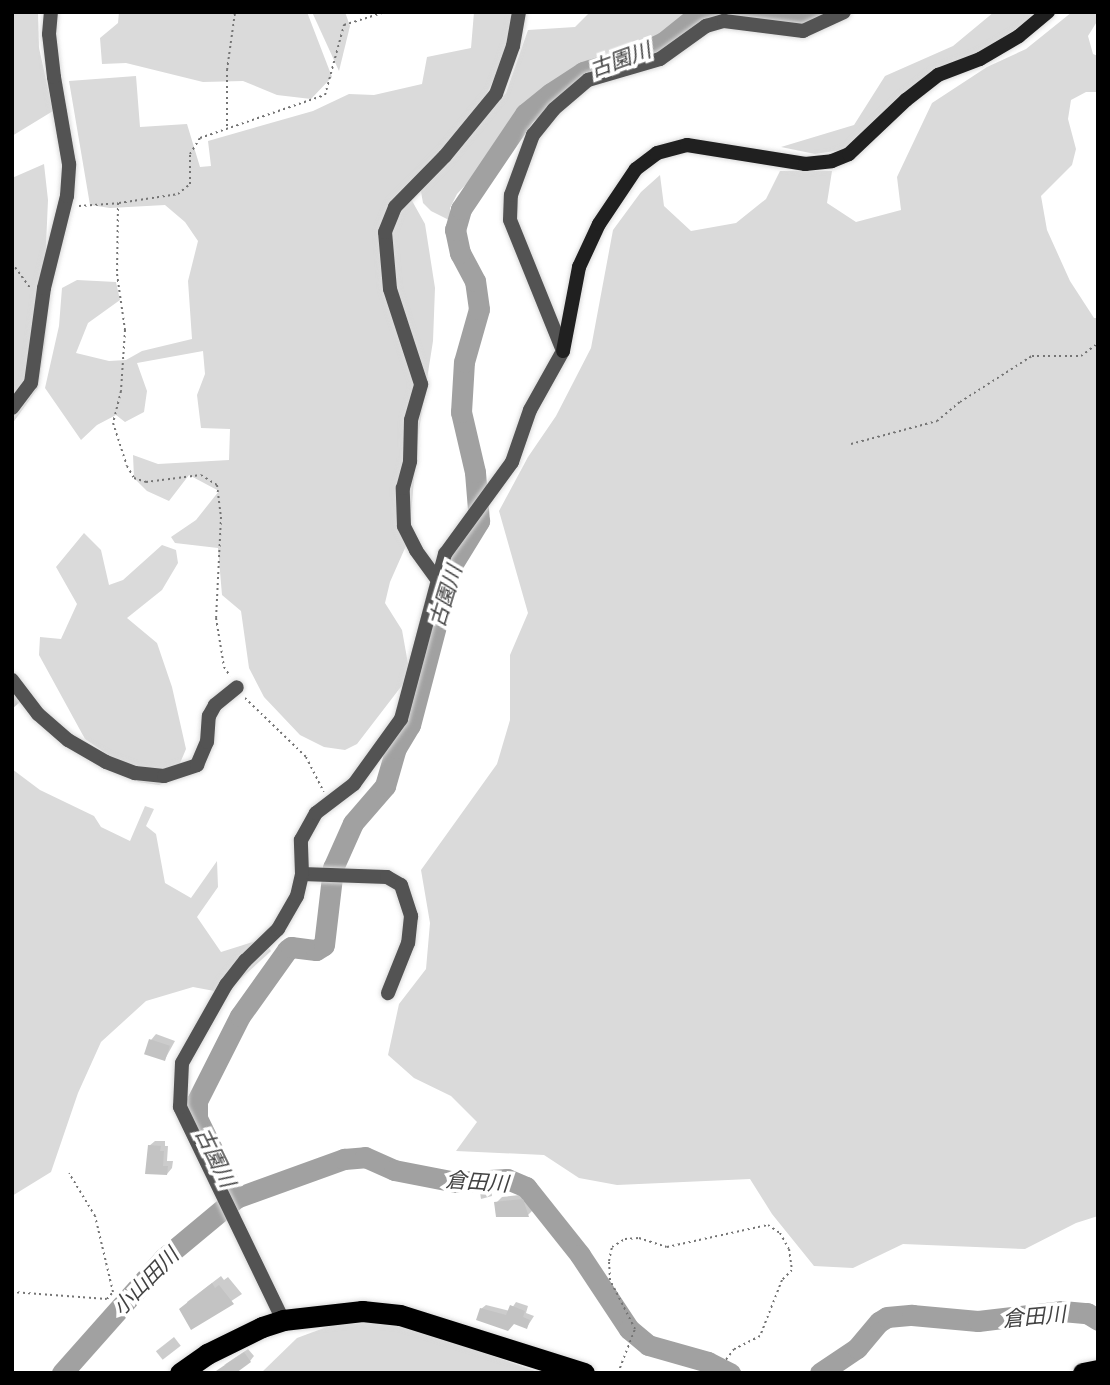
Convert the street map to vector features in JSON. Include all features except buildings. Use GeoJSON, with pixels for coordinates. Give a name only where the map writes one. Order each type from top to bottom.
{"type":"FeatureCollection","features":[{"type":"Feature","properties":{"kind":"highway"},"geometry":{"type":"LineString","coordinates":[[187,1371],[231,1341],[283,1320],[362,1311],[400,1315],[584,1373]]}},
{"type":"Feature","properties":{"kind":"highway"},"geometry":{"type":"LineString","coordinates":[[1083,1373],[1098,1370]]}},
{"type":"Feature","properties":{"kind":"street"},"geometry":{"type":"LineString","coordinates":[[12,408],[31,383],[43,301],[66,207],[69,164],[54,78],[49,34],[51,12]]}},
{"type":"Feature","properties":{"kind":"street"},"geometry":{"type":"LineString","coordinates":[[436,578],[416,550],[404,526],[403,488],[410,461],[411,420],[421,384],[390,289],[385,232],[396,207],[445,156],[496,94],[513,46],[519,12]]}},
{"type":"Feature","properties":{"kind":"street"},"geometry":{"type":"LineString","coordinates":[[563,351],[510,220],[511,195],[533,135],[554,109],[588,80],[660,59],[706,26],[724,21],[803,31],[844,12]]}},
{"type":"Feature","properties":{"kind":"street"},"geometry":{"type":"LineString","coordinates":[[283,1320],[180,1107],[183,1063],[226,985],[278,929],[298,895],[302,874],[301,840],[316,813],[354,784],[401,719],[436,578],[445,554],[461,529],[494,491],[512,462],[530,410],[563,351],[579,267],[599,224],[636,169],[657,153],[687,145],[805,164],[832,161],[849,154],[906,100],[938,75],[980,59],[1019,36],[1048,12]]}},
{"type":"Feature","properties":{"kind":"street"},"geometry":{"type":"LineString","coordinates":[[12,680],[38,714],[68,740],[106,762],[135,773],[164,776],[197,765],[208,742],[209,716],[215,705],[237,687]]}},
{"type":"Feature","properties":{"kind":"street"},"geometry":{"type":"LineString","coordinates":[[302,874],[387,877],[401,885],[411,916],[408,943],[388,993]]}},
{"type":"Feature","properties":{"kind":"path"},"geometry":{"type":"LineString","coordinates":[[227,128],[227,70],[235,12]]}},
{"type":"Feature","properties":{"kind":"path"},"geometry":{"type":"LineString","coordinates":[[66,207],[178,194],[190,184],[190,155],[200,138],[326,95],[344,25],[385,12]]}},
{"type":"Feature","properties":{"kind":"path"},"geometry":{"type":"LineString","coordinates":[[118,203],[117,274],[125,330],[121,391],[113,423],[134,478],[146,482],[201,475],[217,485],[221,517],[216,618],[224,667],[251,706],[306,757],[329,802]]}},
{"type":"Feature","properties":{"kind":"path"},"geometry":{"type":"LineString","coordinates":[[12,263],[25,283],[43,301]]}},
{"type":"Feature","properties":{"kind":"path"},"geometry":{"type":"LineString","coordinates":[[851,444],[937,421],[960,402],[1032,356],[1082,356],[1098,343]]}},
{"type":"Feature","properties":{"kind":"path"},"geometry":{"type":"LineString","coordinates":[[12,1292],[107,1299],[113,1292],[95,1216],[69,1173]]}},
{"type":"Feature","properties":{"kind":"path"},"geometry":{"type":"LineString","coordinates":[[618,1373],[635,1329],[610,1280],[609,1261],[612,1247],[625,1239],[639,1238],[667,1247],[768,1225],[780,1233],[789,1249],[792,1270],[782,1280],[760,1336],[734,1349],[725,1361]]}},
{"type":"Feature","properties":{"kind":"shaded area"},"geometry":{"type":"Polygon","coordinates":[[[12,12],[38,12],[39,48],[53,111],[12,136],[12,12]]]}},
{"type":"Feature","properties":{"kind":"shaded area"},"geometry":{"type":"Polygon","coordinates":[[[119,12],[307,12],[332,77],[311,99],[277,95],[243,81],[203,82],[126,63],[102,64],[100,38],[118,23],[119,12]]]}},
{"type":"Feature","properties":{"kind":"shaded area"},"geometry":{"type":"Polygon","coordinates":[[[312,12],[345,12],[350,26],[339,71],[312,12]]]}},
{"type":"Feature","properties":{"kind":"shaded area"},"geometry":{"type":"Polygon","coordinates":[[[474,12],[515,12],[505,55],[483,102],[461,135],[430,160],[406,190],[425,224],[435,288],[433,341],[417,443],[409,539],[390,582],[385,603],[402,630],[410,675],[357,744],[345,750],[324,747],[300,735],[264,697],[249,668],[241,611],[222,595],[218,548],[175,543],[171,537],[196,520],[219,491],[189,475],[169,501],[147,491],[134,478],[133,455],[158,464],[229,460],[230,429],[201,428],[197,395],[205,374],[203,351],[137,363],[147,391],[144,412],[125,422],[116,415],[97,425],[81,440],[45,388],[59,326],[62,288],[77,280],[116,282],[120,300],[88,323],[76,353],[109,361],[126,360],[142,351],[192,339],[188,281],[198,241],[185,222],[165,205],[110,208],[90,205],[69,81],[136,76],[140,127],[187,124],[200,167],[211,166],[208,141],[313,111],[349,94],[374,95],[422,84],[427,57],[471,48],[474,12]]]}},
{"type":"Feature","properties":{"kind":"shaded area"},"geometry":{"type":"Polygon","coordinates":[[[590,12],[708,12],[652,53],[575,79],[544,101],[457,194],[450,208],[451,221],[431,211],[423,203],[420,186],[451,156],[506,93],[528,30],[575,27],[590,12]]]}},
{"type":"Feature","properties":{"kind":"shaded area"},"geometry":{"type":"Polygon","coordinates":[[[994,12],[1043,12],[937,79],[842,150],[815,154],[781,147],[854,125],[885,76],[953,46],[994,12]]]}},
{"type":"Feature","properties":{"kind":"shaded area"},"geometry":{"type":"Polygon","coordinates":[[[1072,12],[1098,12],[1098,20],[1088,36],[1093,54],[1098,56],[1098,92],[1086,92],[1071,100],[1068,119],[1076,149],[1072,165],[1041,196],[1047,230],[1070,281],[1094,318],[1098,318],[1098,1216],[1076,1223],[1025,1249],[903,1244],[853,1268],[814,1266],[772,1214],[750,1179],[617,1185],[579,1178],[544,1155],[456,1151],[477,1122],[451,1096],[414,1078],[388,1055],[399,1004],[426,969],[430,923],[421,870],[497,764],[510,720],[510,655],[528,613],[499,511],[528,457],[556,416],[591,348],[613,230],[641,192],[660,175],[664,206],[691,231],[736,223],[766,199],[780,171],[832,171],[827,203],[856,222],[901,210],[897,177],[932,103],[987,67],[1026,49],[1072,12]]]}},
{"type":"Feature","properties":{"kind":"shaded area"},"geometry":{"type":"Polygon","coordinates":[[[44,164],[48,200],[46,245],[51,277],[45,343],[38,388],[12,424],[12,178],[44,164]]]}},
{"type":"Feature","properties":{"kind":"shaded area"},"geometry":{"type":"Polygon","coordinates":[[[84,533],[101,550],[109,585],[123,580],[162,545],[176,550],[178,563],[162,590],[127,618],[157,643],[172,687],[186,749],[173,780],[159,785],[138,782],[120,763],[85,739],[39,655],[40,637],[61,639],[77,604],[56,567],[84,533]]]}},
{"type":"Feature","properties":{"kind":"shaded area"},"geometry":{"type":"Polygon","coordinates":[[[12,769],[40,790],[94,816],[101,827],[130,841],[145,806],[154,809],[146,826],[156,834],[165,883],[191,898],[217,861],[218,887],[197,917],[221,952],[262,939],[271,951],[225,993],[193,987],[146,1001],[101,1042],[78,1093],[51,1172],[12,1196],[12,769]]]}},
{"type":"Feature","properties":{"kind":"shaded area"},"geometry":{"type":"Polygon","coordinates":[[[393,1321],[541,1373],[261,1373],[297,1338],[332,1325],[393,1321]]]}},
{"type":"Feature","properties":{"kind":"waterway","name":"古園川"},"geometry":{"type":"LineString","coordinates":[[236,1198],[197,1118],[197,1101],[240,1016],[287,950],[291,947],[316,950],[324,945],[333,868],[353,823],[385,786],[396,748],[410,725],[452,565],[479,521],[475,472],[461,412],[464,362],[479,309],[475,281],[460,253],[455,230],[461,209],[525,114],[551,93],[583,72],[637,55],[664,42],[694,18],[717,12]]}},
{"type":"Feature","properties":{"kind":"waterway","name":"古園川"},"geometry":{"type":"LineString","coordinates":[[723,12],[766,22],[810,18],[823,12]]}},
{"type":"Feature","properties":{"kind":"waterway","name":"倉田川"},"geometry":{"type":"LineString","coordinates":[[62,1373],[164,1258],[236,1198],[344,1159],[365,1157],[394,1170],[456,1182],[507,1179],[526,1187],[580,1255],[629,1329],[648,1345],[708,1362],[730,1373]]}},
{"type":"Feature","properties":{"kind":"waterway","name":"倉田川"},"geometry":{"type":"LineString","coordinates":[[820,1373],[857,1348],[879,1322],[887,1317],[912,1315],[978,1321],[1062,1311],[1087,1313],[1098,1320]]}},
{"type":"Feature","properties":{"kind":"water label","name":"小山田川"},"geometry":{"type":"Point","coordinates":[145,1281]}}]}
